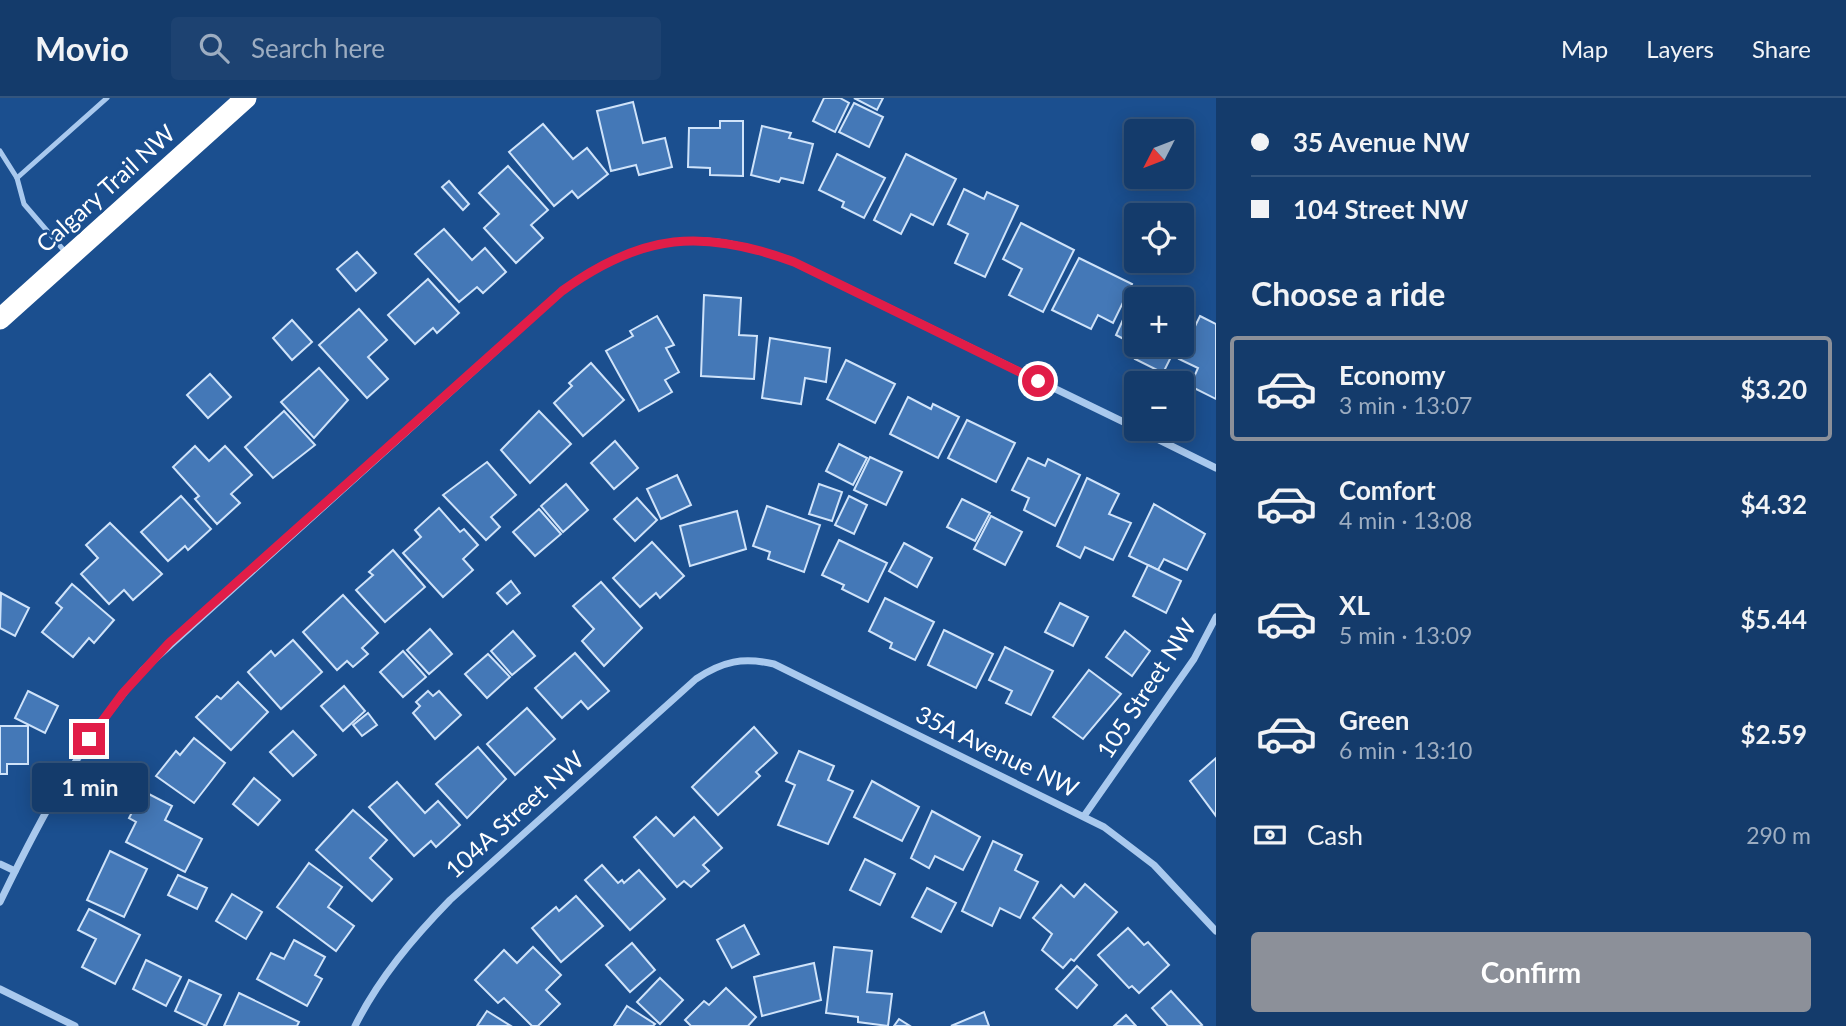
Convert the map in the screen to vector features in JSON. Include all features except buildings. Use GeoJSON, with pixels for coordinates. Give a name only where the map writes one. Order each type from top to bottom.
{"type":"FeatureCollection","features":[{"type":"Feature","properties":{"kind":"highway","name":"Calgary Trail NW"},"geometry":{"type":"LineString","coordinates":[[0,318],[246,98]]}},
{"type":"Feature","properties":{"kind":"street"},"geometry":{"type":"LineString","coordinates":[[0,902],[73,762],[123,693],[169,643],[562,291],[591,270],[620,255],[660,241],[695,239],[726,242],[794,262],[1124,422]]}},
{"type":"Feature","properties":{"kind":"street"},"geometry":{"type":"LineString","coordinates":[[1162,441],[1216,468]]}},
{"type":"Feature","properties":{"kind":"street","name":"105 Street NW"},"geometry":{"type":"LineString","coordinates":[[1084,816],[1194,659],[1216,617]]}},
{"type":"Feature","properties":{"kind":"street","name":"35A Avenue NW"},"geometry":{"type":"LineString","coordinates":[[729,660],[774,664],[1104,827],[1154,865],[1216,932]]}},
{"type":"Feature","properties":{"kind":"street","name":"104A Street NW"},"geometry":{"type":"LineString","coordinates":[[355,1026],[391,969],[450,900],[696,679],[729,660]]}},
{"type":"Feature","properties":{"kind":"street"},"geometry":{"type":"LineString","coordinates":[[0,864],[15,872]]}},
{"type":"Feature","properties":{"kind":"street"},"geometry":{"type":"LineString","coordinates":[[0,989],[75,1026]]}},
{"type":"Feature","properties":{"kind":"lane"},"geometry":{"type":"LineString","coordinates":[[17,178],[107,98]]}},
{"type":"Feature","properties":{"kind":"lane"},"geometry":{"type":"LineString","coordinates":[[0,151],[17,178],[24,204],[69,256]]}},
{"type":"Feature","properties":{"kind":"route"},"geometry":{"type":"LineString","coordinates":[[89,739],[123,693],[169,643],[562,291],[591,270],[620,255],[660,241],[695,239],[759,249],[794,262],[1038,381]]}}]}
